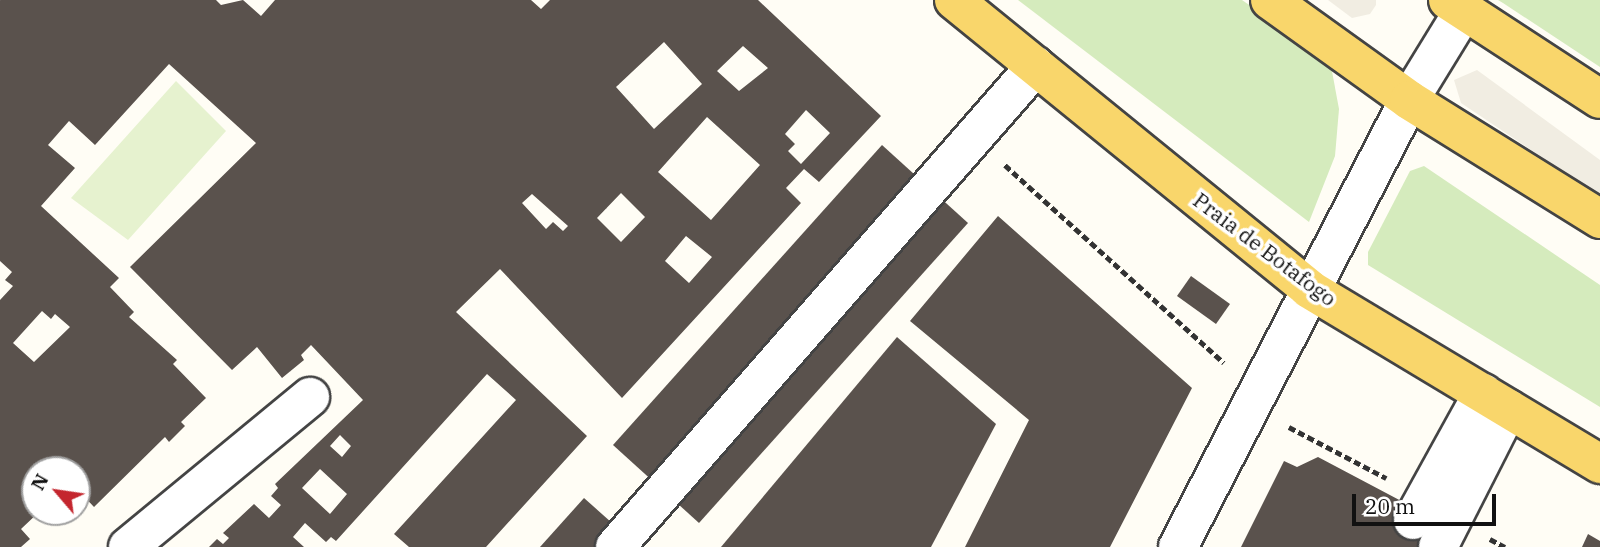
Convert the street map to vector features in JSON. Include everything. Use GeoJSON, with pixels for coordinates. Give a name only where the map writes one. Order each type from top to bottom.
{"type":"FeatureCollection","features":[{"type":"Feature","properties":{"kind":"main road","name":"Praia de Botafogo"},"geometry":{"type":"LineString","coordinates":[[954,0],[1309,289],[1600,464]]}},
{"type":"Feature","properties":{"kind":"main road"},"geometry":{"type":"LineString","coordinates":[[1270,0],[1409,100],[1600,219]]}},
{"type":"Feature","properties":{"kind":"main road"},"geometry":{"type":"LineString","coordinates":[[1456,6],[1600,99]]}},
{"type":"Feature","properties":{"kind":"street"},"geometry":{"type":"LineString","coordinates":[[1178,547],[1456,6]]}},
{"type":"Feature","properties":{"kind":"street"},"geometry":{"type":"LineString","coordinates":[[615,547],[1036,66]]}},
{"type":"Feature","properties":{"kind":"street"},"geometry":{"type":"LineString","coordinates":[[128,547],[310,397]]}},
{"type":"Feature","properties":{"kind":"street"},"geometry":{"type":"LineString","coordinates":[[1426,534],[1496,401]]}},
{"type":"Feature","properties":{"kind":"path"},"geometry":{"type":"LineString","coordinates":[[970,142],[1000,160],[1224,363],[1218,375]]}},
{"type":"Feature","properties":{"kind":"green space"},"geometry":{"type":"Polygon","coordinates":[[[1018,0],[1242,0],[1304,43],[1331,66],[1339,109],[1335,156],[1309,222],[1018,0]]]}},
{"type":"Feature","properties":{"kind":"green space"},"geometry":{"type":"Polygon","coordinates":[[[1498,0],[1600,0],[1600,67],[1503,3],[1498,0]]]}},
{"type":"Feature","properties":{"kind":"green space"},"geometry":{"type":"Polygon","coordinates":[[[176,81],[226,131],[128,240],[71,198],[176,81]]]}},
{"type":"Feature","properties":{"kind":"green space"},"geometry":{"type":"Polygon","coordinates":[[[1424,166],[1600,285],[1600,407],[1368,265],[1368,252],[1410,171],[1424,166]]]}},
{"type":"Feature","properties":{"kind":"shaded area"},"geometry":{"type":"Polygon","coordinates":[[[1328,0],[1376,0],[1376,5],[1370,14],[1352,18],[1328,0]]]}},
{"type":"Feature","properties":{"kind":"shaded area"},"geometry":{"type":"Polygon","coordinates":[[[1477,70],[1600,160],[1600,196],[1461,103],[1454,80],[1477,70]]]}},
{"type":"Feature","properties":{"kind":"building"},"geometry":{"type":"Polygon","coordinates":[[[0,0],[216,0],[221,5],[243,0],[261,16],[275,0],[531,0],[541,9],[550,0],[758,0],[881,116],[819,182],[804,169],[786,188],[801,203],[622,398],[500,269],[456,312],[587,436],[486,547],[409,547],[394,534],[516,400],[487,374],[336,541],[331,537],[326,542],[305,523],[293,537],[304,547],[209,547],[217,539],[223,544],[229,538],[223,533],[254,504],[269,518],[281,505],[271,496],[278,488],[275,484],[363,400],[311,345],[301,355],[304,360],[282,378],[257,347],[232,370],[130,267],[256,143],[169,64],[95,145],[69,121],[48,145],[75,168],[41,206],[119,278],[110,287],[134,312],[129,317],[177,360],[173,364],[206,398],[181,422],[185,426],[169,442],[165,437],[94,507],[91,504],[91,456],[21,456],[21,526],[24,526],[21,529],[30,539],[21,547],[0,547],[0,300],[13,286],[5,280],[12,272],[0,261],[0,0]],[[664,42],[616,87],[654,129],[702,84],[664,42]],[[743,46],[717,71],[739,91],[768,68],[743,46]],[[806,110],[785,134],[795,144],[788,151],[801,164],[830,133],[806,110]],[[707,117],[658,172],[711,220],[760,165],[707,117]],[[621,193],[597,218],[621,242],[645,217],[621,193]],[[532,194],[522,203],[546,229],[553,222],[563,231],[568,226],[532,194]],[[686,236],[665,261],[689,283],[712,257],[686,236]],[[42,311],[13,343],[34,362],[70,327],[55,314],[51,319],[42,311]],[[340,435],[330,446],[342,457],[351,446],[340,435]],[[320,469],[302,488],[330,514],[347,494],[320,469]]]}},
{"type":"Feature","properties":{"kind":"building"},"geometry":{"type":"Polygon","coordinates":[[[882,145],[968,223],[699,523],[613,445],[882,145]]]}},
{"type":"Feature","properties":{"kind":"building"},"geometry":{"type":"Polygon","coordinates":[[[998,216],[1192,388],[1110,547],[965,547],[1029,420],[910,321],[998,216]]]}},
{"type":"Feature","properties":{"kind":"building"},"geometry":{"type":"Polygon","coordinates":[[[1191,276],[1230,304],[1216,324],[1177,296],[1191,276]]]}},
{"type":"Feature","properties":{"kind":"building"},"geometry":{"type":"Polygon","coordinates":[[[897,337],[996,424],[931,547],[721,547],[897,337]]]}},
{"type":"Feature","properties":{"kind":"building"},"geometry":{"type":"Polygon","coordinates":[[[1318,457],[1405,503],[1430,528],[1420,547],[1241,547],[1284,461],[1297,467],[1318,457]]]}},
{"type":"Feature","properties":{"kind":"building"},"geometry":{"type":"Polygon","coordinates":[[[584,498],[639,547],[540,547],[584,498]]]}},
{"type":"Feature","properties":{"kind":"building"},"geometry":{"type":"Polygon","coordinates":[[[1588,534],[1600,541],[1600,547],[1582,547],[1588,534]]]}}]}
